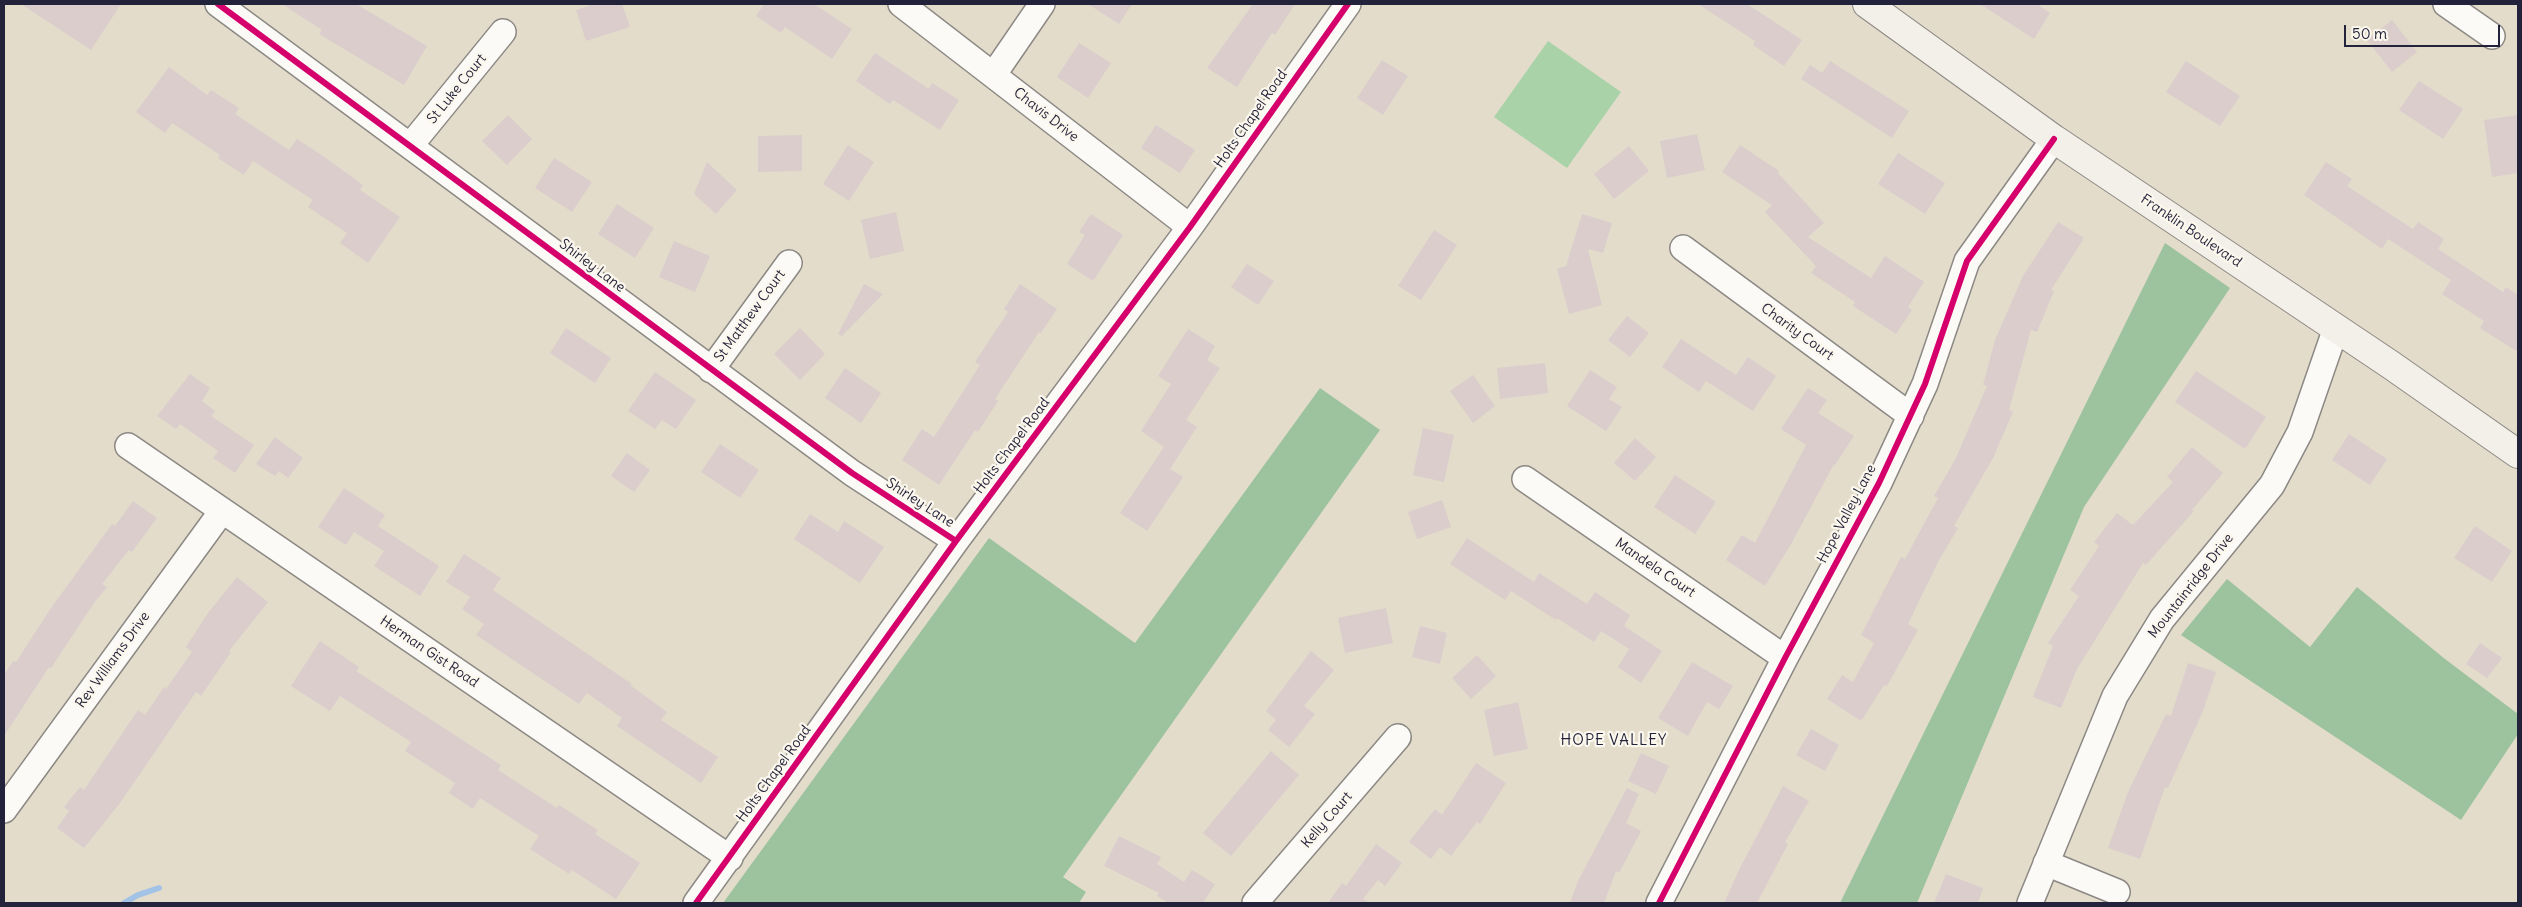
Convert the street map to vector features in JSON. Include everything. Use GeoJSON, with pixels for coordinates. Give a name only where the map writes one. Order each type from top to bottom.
{"type":"FeatureCollection","features":[{"type":"Feature","properties":{"kind":"street","name":"Shirley Lane"},"geometry":{"type":"LineString","coordinates":[[218,4],[852,473],[956,541]]}},
{"type":"Feature","properties":{"kind":"street","name":"Chavis Drive"},"geometry":{"type":"LineString","coordinates":[[901,4],[1190,227]]}},
{"type":"Feature","properties":{"kind":"street"},"geometry":{"type":"LineString","coordinates":[[994,74],[1042,4]]}},
{"type":"Feature","properties":{"kind":"street","name":"Holts Chapel Road"},"geometry":{"type":"LineString","coordinates":[[696,903],[956,541],[1190,227],[1348,4]]}},
{"type":"Feature","properties":{"kind":"street","name":"Franklin Boulevard"},"geometry":{"type":"LineString","coordinates":[[1867,4],[2054,139],[2336,328],[2518,454]]}},
{"type":"Feature","properties":{"kind":"street"},"geometry":{"type":"LineString","coordinates":[[2446,4],[2492,36]]}},
{"type":"Feature","properties":{"kind":"street","name":"St Luke Court"},"geometry":{"type":"LineString","coordinates":[[410,146],[503,32]]}},
{"type":"Feature","properties":{"kind":"street","name":"Hope Valley Lane"},"geometry":{"type":"LineString","coordinates":[[1659,903],[1911,416],[1925,384],[1967,260],[2054,139]]}},
{"type":"Feature","properties":{"kind":"street","name":"Charity Court"},"geometry":{"type":"LineString","coordinates":[[1683,248],[1911,416]]}},
{"type":"Feature","properties":{"kind":"street","name":"St Matthew Court"},"geometry":{"type":"LineString","coordinates":[[711,370],[788,263]]}},
{"type":"Feature","properties":{"kind":"street","name":"Mountainridge Drive"},"geometry":{"type":"LineString","coordinates":[[2030,903],[2115,696],[2162,619],[2272,485],[2300,432],[2336,328]]}},
{"type":"Feature","properties":{"kind":"street","name":"Herman Gist Road"},"geometry":{"type":"LineString","coordinates":[[128,446],[730,858]]}},
{"type":"Feature","properties":{"kind":"street","name":"Mandela Court"},"geometry":{"type":"LineString","coordinates":[[1525,479],[1785,658]]}},
{"type":"Feature","properties":{"kind":"street","name":"Rev Williams Drive"},"geometry":{"type":"LineString","coordinates":[[4,810],[222,511]]}},
{"type":"Feature","properties":{"kind":"street","name":"Kelly Court"},"geometry":{"type":"LineString","coordinates":[[1255,903],[1398,737]]}},
{"type":"Feature","properties":{"kind":"street"},"geometry":{"type":"LineString","coordinates":[[2046,864],[2117,892]]}},
{"type":"Feature","properties":{"kind":"green space"},"geometry":{"type":"Polygon","coordinates":[[[1548,41],[1621,92],[1567,168],[1494,117],[1548,41]]]}},
{"type":"Feature","properties":{"kind":"green space"},"geometry":{"type":"Polygon","coordinates":[[[2165,243],[2230,288],[2084,507],[1917,903],[1840,903],[2165,243]]]}},
{"type":"Feature","properties":{"kind":"green space"},"geometry":{"type":"Polygon","coordinates":[[[1320,388],[1380,430],[1063,877],[1086,892],[1079,903],[723,903],[989,538],[1135,643],[1320,388]]]}},
{"type":"Feature","properties":{"kind":"green space"},"geometry":{"type":"Polygon","coordinates":[[[2227,579],[2310,647],[2357,587],[2445,659],[2518,714],[2518,734],[2461,820],[2181,635],[2227,579]]]}},
{"type":"Feature","properties":{"kind":"building"},"geometry":{"type":"Polygon","coordinates":[[[21,4],[121,4],[91,50],[21,4]]]}},
{"type":"Feature","properties":{"kind":"building"},"geometry":{"type":"Polygon","coordinates":[[[282,4],[356,4],[427,46],[404,85],[319,34],[322,30],[282,4]]]}},
{"type":"Feature","properties":{"kind":"building"},"geometry":{"type":"Polygon","coordinates":[[[594,4],[622,4],[630,27],[586,41],[576,10],[594,4]]]}},
{"type":"Feature","properties":{"kind":"building"},"geometry":{"type":"Polygon","coordinates":[[[764,4],[814,4],[852,29],[832,59],[785,27],[781,33],[756,16],[764,4]]]}},
{"type":"Feature","properties":{"kind":"building"},"geometry":{"type":"Polygon","coordinates":[[[1088,4],[1132,4],[1119,24],[1088,4]]]}},
{"type":"Feature","properties":{"kind":"building"},"geometry":{"type":"Polygon","coordinates":[[[1253,4],[1295,4],[1275,35],[1272,33],[1237,87],[1207,68],[1253,4]]]}},
{"type":"Feature","properties":{"kind":"building"},"geometry":{"type":"Polygon","coordinates":[[[1698,4],[1747,4],[1802,40],[1784,66],[1753,45],[1755,41],[1698,4]]]}},
{"type":"Feature","properties":{"kind":"building"},"geometry":{"type":"Polygon","coordinates":[[[1980,4],[2037,4],[2050,13],[2034,39],[1980,4]]]}},
{"type":"Feature","properties":{"kind":"building"},"geometry":{"type":"Polygon","coordinates":[[[2392,20],[2417,52],[2392,72],[2367,40],[2392,20]]]}},
{"type":"Feature","properties":{"kind":"building"},"geometry":{"type":"Polygon","coordinates":[[[1079,43],[1111,63],[1088,98],[1057,77],[1079,43]]]}},
{"type":"Feature","properties":{"kind":"building"},"geometry":{"type":"Polygon","coordinates":[[[875,53],[929,89],[932,83],[959,100],[940,130],[893,100],[890,104],[856,81],[875,53]]]}},
{"type":"Feature","properties":{"kind":"building"},"geometry":{"type":"Polygon","coordinates":[[[1382,60],[1408,76],[1383,115],[1357,98],[1382,60]]]}},
{"type":"Feature","properties":{"kind":"building"},"geometry":{"type":"Polygon","coordinates":[[[1830,61],[1909,111],[1892,138],[1801,79],[1810,65],[1822,73],[1830,61]]]}},
{"type":"Feature","properties":{"kind":"building"},"geometry":{"type":"Polygon","coordinates":[[[2186,61],[2240,96],[2220,126],[2166,92],[2186,61]]]}},
{"type":"Feature","properties":{"kind":"building"},"geometry":{"type":"Polygon","coordinates":[[[169,67],[207,95],[211,90],[239,108],[235,114],[289,150],[297,139],[363,185],[360,190],[400,217],[368,263],[340,243],[347,233],[308,207],[313,200],[253,161],[244,175],[218,158],[220,155],[172,123],[165,133],[136,112],[169,67]]]}},
{"type":"Feature","properties":{"kind":"building"},"geometry":{"type":"Polygon","coordinates":[[[2419,81],[2463,109],[2443,139],[2399,110],[2419,81]]]}},
{"type":"Feature","properties":{"kind":"building"},"geometry":{"type":"Polygon","coordinates":[[[508,115],[532,139],[507,165],[482,141],[508,115]]]}},
{"type":"Feature","properties":{"kind":"building"},"geometry":{"type":"Polygon","coordinates":[[[2518,115],[2518,173],[2492,177],[2484,120],[2518,115]]]}},
{"type":"Feature","properties":{"kind":"building"},"geometry":{"type":"Polygon","coordinates":[[[1156,125],[1195,150],[1180,173],[1141,148],[1156,125]]]}},
{"type":"Feature","properties":{"kind":"building"},"geometry":{"type":"Polygon","coordinates":[[[1697,134],[1705,170],[1667,178],[1660,141],[1697,134]]]}},
{"type":"Feature","properties":{"kind":"building"},"geometry":{"type":"Polygon","coordinates":[[[802,135],[802,171],[758,172],[758,136],[802,135]]]}},
{"type":"Feature","properties":{"kind":"building"},"geometry":{"type":"Polygon","coordinates":[[[848,145],[874,162],[849,201],[823,184],[848,145]]]}},
{"type":"Feature","properties":{"kind":"building"},"geometry":{"type":"Polygon","coordinates":[[[1740,145],[1779,171],[1778,173],[1824,223],[1808,237],[1871,278],[1885,256],[1924,282],[1908,307],[1912,310],[1896,334],[1853,306],[1855,302],[1811,273],[1816,266],[1765,212],[1772,205],[1722,172],[1740,145]]]}},
{"type":"Feature","properties":{"kind":"building"},"geometry":{"type":"Polygon","coordinates":[[[1629,146],[1649,171],[1614,199],[1594,174],[1629,146]]]}},
{"type":"Feature","properties":{"kind":"building"},"geometry":{"type":"Polygon","coordinates":[[[1898,153],[1945,183],[1925,214],[1878,184],[1898,153]]]}},
{"type":"Feature","properties":{"kind":"building"},"geometry":{"type":"Polygon","coordinates":[[[554,158],[592,182],[572,212],[535,188],[554,158]]]}},
{"type":"Feature","properties":{"kind":"building"},"geometry":{"type":"Polygon","coordinates":[[[707,162],[737,190],[716,214],[694,194],[707,162]]]}},
{"type":"Feature","properties":{"kind":"building"},"geometry":{"type":"Polygon","coordinates":[[[2326,162],[2352,179],[2347,186],[2413,229],[2418,222],[2444,239],[2438,249],[2503,292],[2506,287],[2518,295],[2518,352],[2480,328],[2484,321],[2442,294],[2451,280],[2388,239],[2382,249],[2304,195],[2326,162]]]}},
{"type":"Feature","properties":{"kind":"building"},"geometry":{"type":"Polygon","coordinates":[[[617,204],[654,228],[635,258],[598,234],[617,204]]]}},
{"type":"Feature","properties":{"kind":"building"},"geometry":{"type":"Polygon","coordinates":[[[896,212],[904,251],[870,259],[861,220],[896,212]]]}},
{"type":"Feature","properties":{"kind":"building"},"geometry":{"type":"Polygon","coordinates":[[[1091,214],[1123,235],[1093,281],[1067,264],[1085,235],[1079,232],[1091,214]]]}},
{"type":"Feature","properties":{"kind":"building"},"geometry":{"type":"Polygon","coordinates":[[[1582,214],[1612,223],[1603,253],[1588,249],[1602,305],[1569,314],[1557,269],[1566,266],[1582,214]]]}},
{"type":"Feature","properties":{"kind":"building"},"geometry":{"type":"Polygon","coordinates":[[[2058,222],[2084,238],[2051,290],[2054,291],[2037,332],[2031,330],[2009,410],[2013,412],[1993,458],[1954,526],[1958,528],[1938,562],[1908,624],[1918,630],[1887,686],[1884,685],[1861,721],[1827,699],[1842,675],[1853,682],[1874,643],[1861,635],[1901,557],[1905,559],[1938,498],[1934,496],[1955,460],[1987,386],[1983,385],[1995,340],[2023,276],[2058,222]]]}},
{"type":"Feature","properties":{"kind":"building"},"geometry":{"type":"Polygon","coordinates":[[[1434,230],[1457,245],[1421,300],[1398,286],[1434,230]]]}},
{"type":"Feature","properties":{"kind":"building"},"geometry":{"type":"Polygon","coordinates":[[[674,241],[710,256],[695,292],[659,277],[674,241]]]}},
{"type":"Feature","properties":{"kind":"building"},"geometry":{"type":"Polygon","coordinates":[[[1247,264],[1274,281],[1258,305],[1231,287],[1247,264]]]}},
{"type":"Feature","properties":{"kind":"building"},"geometry":{"type":"Polygon","coordinates":[[[864,284],[883,294],[842,336],[838,334],[864,284]]]}},
{"type":"Feature","properties":{"kind":"building"},"geometry":{"type":"Polygon","coordinates":[[[1020,284],[1057,309],[1041,333],[1039,332],[995,399],[998,401],[978,432],[975,430],[939,485],[902,460],[922,429],[934,437],[980,365],[975,362],[1008,312],[1004,309],[1020,284]]]}},
{"type":"Feature","properties":{"kind":"building"},"geometry":{"type":"Polygon","coordinates":[[[1627,316],[1649,333],[1630,357],[1608,340],[1627,316]]]}},
{"type":"Feature","properties":{"kind":"building"},"geometry":{"type":"Polygon","coordinates":[[[566,328],[611,358],[595,383],[550,353],[566,328]]]}},
{"type":"Feature","properties":{"kind":"building"},"geometry":{"type":"Polygon","coordinates":[[[800,328],[825,354],[800,380],[774,354],[800,328]]]}},
{"type":"Feature","properties":{"kind":"building"},"geometry":{"type":"Polygon","coordinates":[[[1188,329],[1215,346],[1207,360],[1220,368],[1186,420],[1197,427],[1170,469],[1183,477],[1147,531],[1120,513],[1164,447],[1141,431],[1171,384],[1158,376],[1188,329]]]}},
{"type":"Feature","properties":{"kind":"building"},"geometry":{"type":"Polygon","coordinates":[[[1681,339],[1736,375],[1748,357],[1776,376],[1753,411],[1706,381],[1699,392],[1662,367],[1681,339]]]}},
{"type":"Feature","properties":{"kind":"building"},"geometry":{"type":"Polygon","coordinates":[[[1545,363],[1548,393],[1500,399],[1497,368],[1545,363]]]}},
{"type":"Feature","properties":{"kind":"building"},"geometry":{"type":"Polygon","coordinates":[[[845,368],[881,393],[861,423],[825,398],[845,368]]]}},
{"type":"Feature","properties":{"kind":"building"},"geometry":{"type":"Polygon","coordinates":[[[1590,370],[1617,387],[1609,399],[1622,407],[1606,431],[1567,406],[1590,370]]]}},
{"type":"Feature","properties":{"kind":"building"},"geometry":{"type":"Polygon","coordinates":[[[2196,371],[2266,417],[2245,449],[2175,402],[2196,371]]]}},
{"type":"Feature","properties":{"kind":"building"},"geometry":{"type":"Polygon","coordinates":[[[655,372],[696,400],[676,429],[662,420],[655,429],[628,411],[655,372]]]}},
{"type":"Feature","properties":{"kind":"building"},"geometry":{"type":"Polygon","coordinates":[[[190,374],[210,388],[202,401],[215,411],[211,416],[254,445],[235,473],[213,458],[218,451],[180,424],[176,429],[157,416],[190,374]]]}},
{"type":"Feature","properties":{"kind":"building"},"geometry":{"type":"Polygon","coordinates":[[[1473,375],[1495,406],[1473,423],[1450,391],[1473,375]]]}},
{"type":"Feature","properties":{"kind":"building"},"geometry":{"type":"Polygon","coordinates":[[[1808,388],[1827,400],[1818,413],[1854,436],[1834,464],[1790,546],[1765,586],[1726,560],[1742,535],[1755,543],[1806,445],[1781,429],[1808,388]]]}},
{"type":"Feature","properties":{"kind":"building"},"geometry":{"type":"Polygon","coordinates":[[[1423,428],[1454,435],[1444,482],[1413,475],[1423,428]]]}},
{"type":"Feature","properties":{"kind":"building"},"geometry":{"type":"Polygon","coordinates":[[[2349,434],[2387,459],[2370,485],[2332,460],[2349,434]]]}},
{"type":"Feature","properties":{"kind":"building"},"geometry":{"type":"Polygon","coordinates":[[[275,437],[303,458],[288,478],[279,471],[275,476],[256,464],[275,437]]]}},
{"type":"Feature","properties":{"kind":"building"},"geometry":{"type":"Polygon","coordinates":[[[1635,438],[1656,457],[1635,481],[1614,463],[1635,438]]]}},
{"type":"Feature","properties":{"kind":"building"},"geometry":{"type":"Polygon","coordinates":[[[720,444],[759,470],[740,498],[701,472],[720,444]]]}},
{"type":"Feature","properties":{"kind":"building"},"geometry":{"type":"Polygon","coordinates":[[[2192,447],[2223,473],[2192,510],[2194,511],[2146,565],[2143,563],[2077,669],[2061,708],[2033,697],[2053,646],[2048,643],[2079,596],[2070,590],[2099,546],[2094,542],[2117,513],[2133,525],[2173,482],[2167,477],[2192,447]]]}},
{"type":"Feature","properties":{"kind":"building"},"geometry":{"type":"Polygon","coordinates":[[[627,453],[650,470],[634,492],[611,476],[627,453]]]}},
{"type":"Feature","properties":{"kind":"building"},"geometry":{"type":"Polygon","coordinates":[[[1675,475],[1716,502],[1695,534],[1654,507],[1675,475]]]}},
{"type":"Feature","properties":{"kind":"building"},"geometry":{"type":"Polygon","coordinates":[[[344,488],[385,515],[378,526],[439,566],[420,596],[374,566],[384,551],[354,532],[346,545],[318,527],[344,488]]]}},
{"type":"Feature","properties":{"kind":"building"},"geometry":{"type":"Polygon","coordinates":[[[1442,500],[1451,527],[1417,539],[1408,512],[1442,500]]]}},
{"type":"Feature","properties":{"kind":"building"},"geometry":{"type":"Polygon","coordinates":[[[133,501],[157,518],[132,552],[129,550],[102,584],[107,587],[94,603],[51,668],[49,667],[4,736],[4,675],[13,661],[16,662],[51,608],[112,524],[115,526],[133,501]]]}},
{"type":"Feature","properties":{"kind":"building"},"geometry":{"type":"Polygon","coordinates":[[[810,514],[838,532],[844,521],[884,547],[860,583],[794,539],[810,514]]]}},
{"type":"Feature","properties":{"kind":"building"},"geometry":{"type":"Polygon","coordinates":[[[2475,526],[2512,551],[2492,582],[2454,558],[2475,526]]]}},
{"type":"Feature","properties":{"kind":"building"},"geometry":{"type":"Polygon","coordinates":[[[1467,538],[1534,582],[1539,573],[1587,604],[1595,592],[1630,615],[1624,626],[1662,651],[1641,683],[1618,667],[1629,649],[1601,631],[1594,642],[1511,591],[1505,600],[1450,564],[1467,538]]]}},
{"type":"Feature","properties":{"kind":"building"},"geometry":{"type":"Polygon","coordinates":[[[464,554],[501,578],[493,590],[632,684],[630,685],[667,712],[661,720],[718,757],[701,783],[617,726],[622,718],[587,693],[579,704],[476,635],[484,624],[462,609],[470,597],[446,582],[464,554]]]}},
{"type":"Feature","properties":{"kind":"building"},"geometry":{"type":"Polygon","coordinates":[[[237,577],[268,602],[229,651],[231,652],[201,696],[196,692],[120,803],[84,848],[57,828],[69,811],[64,807],[80,787],[84,790],[138,710],[145,715],[164,687],[166,689],[192,652],[186,647],[208,613],[237,577]]]}},
{"type":"Feature","properties":{"kind":"building"},"geometry":{"type":"Polygon","coordinates":[[[1386,608],[1393,643],[1345,653],[1338,618],[1386,608]]]}},
{"type":"Feature","properties":{"kind":"building"},"geometry":{"type":"Polygon","coordinates":[[[1420,626],[1447,633],[1440,664],[1412,657],[1420,626]]]}},
{"type":"Feature","properties":{"kind":"building"},"geometry":{"type":"Polygon","coordinates":[[[320,641],[359,667],[356,671],[501,765],[498,770],[557,808],[559,805],[598,830],[595,834],[640,863],[616,899],[572,870],[569,874],[530,849],[539,836],[480,798],[473,809],[449,793],[455,783],[405,751],[411,742],[340,696],[330,711],[291,686],[320,641]]]}},
{"type":"Feature","properties":{"kind":"building"},"geometry":{"type":"Polygon","coordinates":[[[2480,643],[2502,658],[2487,678],[2466,664],[2480,643]]]}},
{"type":"Feature","properties":{"kind":"building"},"geometry":{"type":"Polygon","coordinates":[[[1311,651],[1334,670],[1304,706],[1315,714],[1289,747],[1268,730],[1276,720],[1266,711],[1311,651]]]}},
{"type":"Feature","properties":{"kind":"building"},"geometry":{"type":"Polygon","coordinates":[[[1477,655],[1496,676],[1471,699],[1452,678],[1477,655]]]}},
{"type":"Feature","properties":{"kind":"building"},"geometry":{"type":"Polygon","coordinates":[[[1692,662],[1733,686],[1719,709],[1707,702],[1688,736],[1658,718],[1692,662]]]}},
{"type":"Feature","properties":{"kind":"building"},"geometry":{"type":"Polygon","coordinates":[[[2188,663],[2216,672],[2203,711],[2168,788],[2165,787],[2140,859],[2108,848],[2128,792],[2166,714],[2171,716],[2188,663]]]}},
{"type":"Feature","properties":{"kind":"building"},"geometry":{"type":"Polygon","coordinates":[[[1518,702],[1528,749],[1494,756],[1484,710],[1518,702]]]}},
{"type":"Feature","properties":{"kind":"building"},"geometry":{"type":"Polygon","coordinates":[[[1811,729],[1839,745],[1825,771],[1796,755],[1811,729]]]}},
{"type":"Feature","properties":{"kind":"building"},"geometry":{"type":"Polygon","coordinates":[[[1271,751],[1299,775],[1231,856],[1203,833],[1271,751]]]}},
{"type":"Feature","properties":{"kind":"building"},"geometry":{"type":"Polygon","coordinates":[[[1641,753],[1669,766],[1656,794],[1628,781],[1641,753]]]}},
{"type":"Feature","properties":{"kind":"building"},"geometry":{"type":"Polygon","coordinates":[[[1476,763],[1506,783],[1480,824],[1477,822],[1451,856],[1440,847],[1431,859],[1409,842],[1435,809],[1442,815],[1476,763]]]}},
{"type":"Feature","properties":{"kind":"building"},"geometry":{"type":"Polygon","coordinates":[[[1783,786],[1809,801],[1785,842],[1788,844],[1757,903],[1724,903],[1739,870],[1783,786]]]}},
{"type":"Feature","properties":{"kind":"building"},"geometry":{"type":"Polygon","coordinates":[[[1627,788],[1639,794],[1626,823],[1641,831],[1619,873],[1616,871],[1604,903],[1570,903],[1578,881],[1627,788]]]}},
{"type":"Feature","properties":{"kind":"building"},"geometry":{"type":"Polygon","coordinates":[[[1119,836],[1161,857],[1157,864],[1184,882],[1192,870],[1215,884],[1203,903],[1168,903],[1157,896],[1159,893],[1104,866],[1119,836]]]}},
{"type":"Feature","properties":{"kind":"building"},"geometry":{"type":"Polygon","coordinates":[[[1376,844],[1402,863],[1385,886],[1378,880],[1363,899],[1370,903],[1328,903],[1342,883],[1346,886],[1376,844]]]}},
{"type":"Feature","properties":{"kind":"building"},"geometry":{"type":"Polygon","coordinates":[[[1946,874],[1983,888],[1978,903],[1934,903],[1946,874]]]}},
{"type":"Feature","properties":{"kind":"waterway"},"geometry":{"type":"LineString","coordinates":[[124,903],[138,895],[159,888]]}},
{"type":"Feature","properties":{"kind":"cycle path"},"geometry":{"type":"LineString","coordinates":[[218,4],[852,473],[956,541]]}},
{"type":"Feature","properties":{"kind":"cycle path"},"geometry":{"type":"LineString","coordinates":[[696,903],[956,541],[1190,227],[1348,4]]}},
{"type":"Feature","properties":{"kind":"cycle path"},"geometry":{"type":"LineString","coordinates":[[1659,903],[1785,658],[1879,483],[1925,384],[1967,261],[2054,139]]}},
{"type":"Feature","properties":{"kind":"district","name":"HOPE VALLEY"},"geometry":{"type":"Point","coordinates":[1614,741]}}]}
